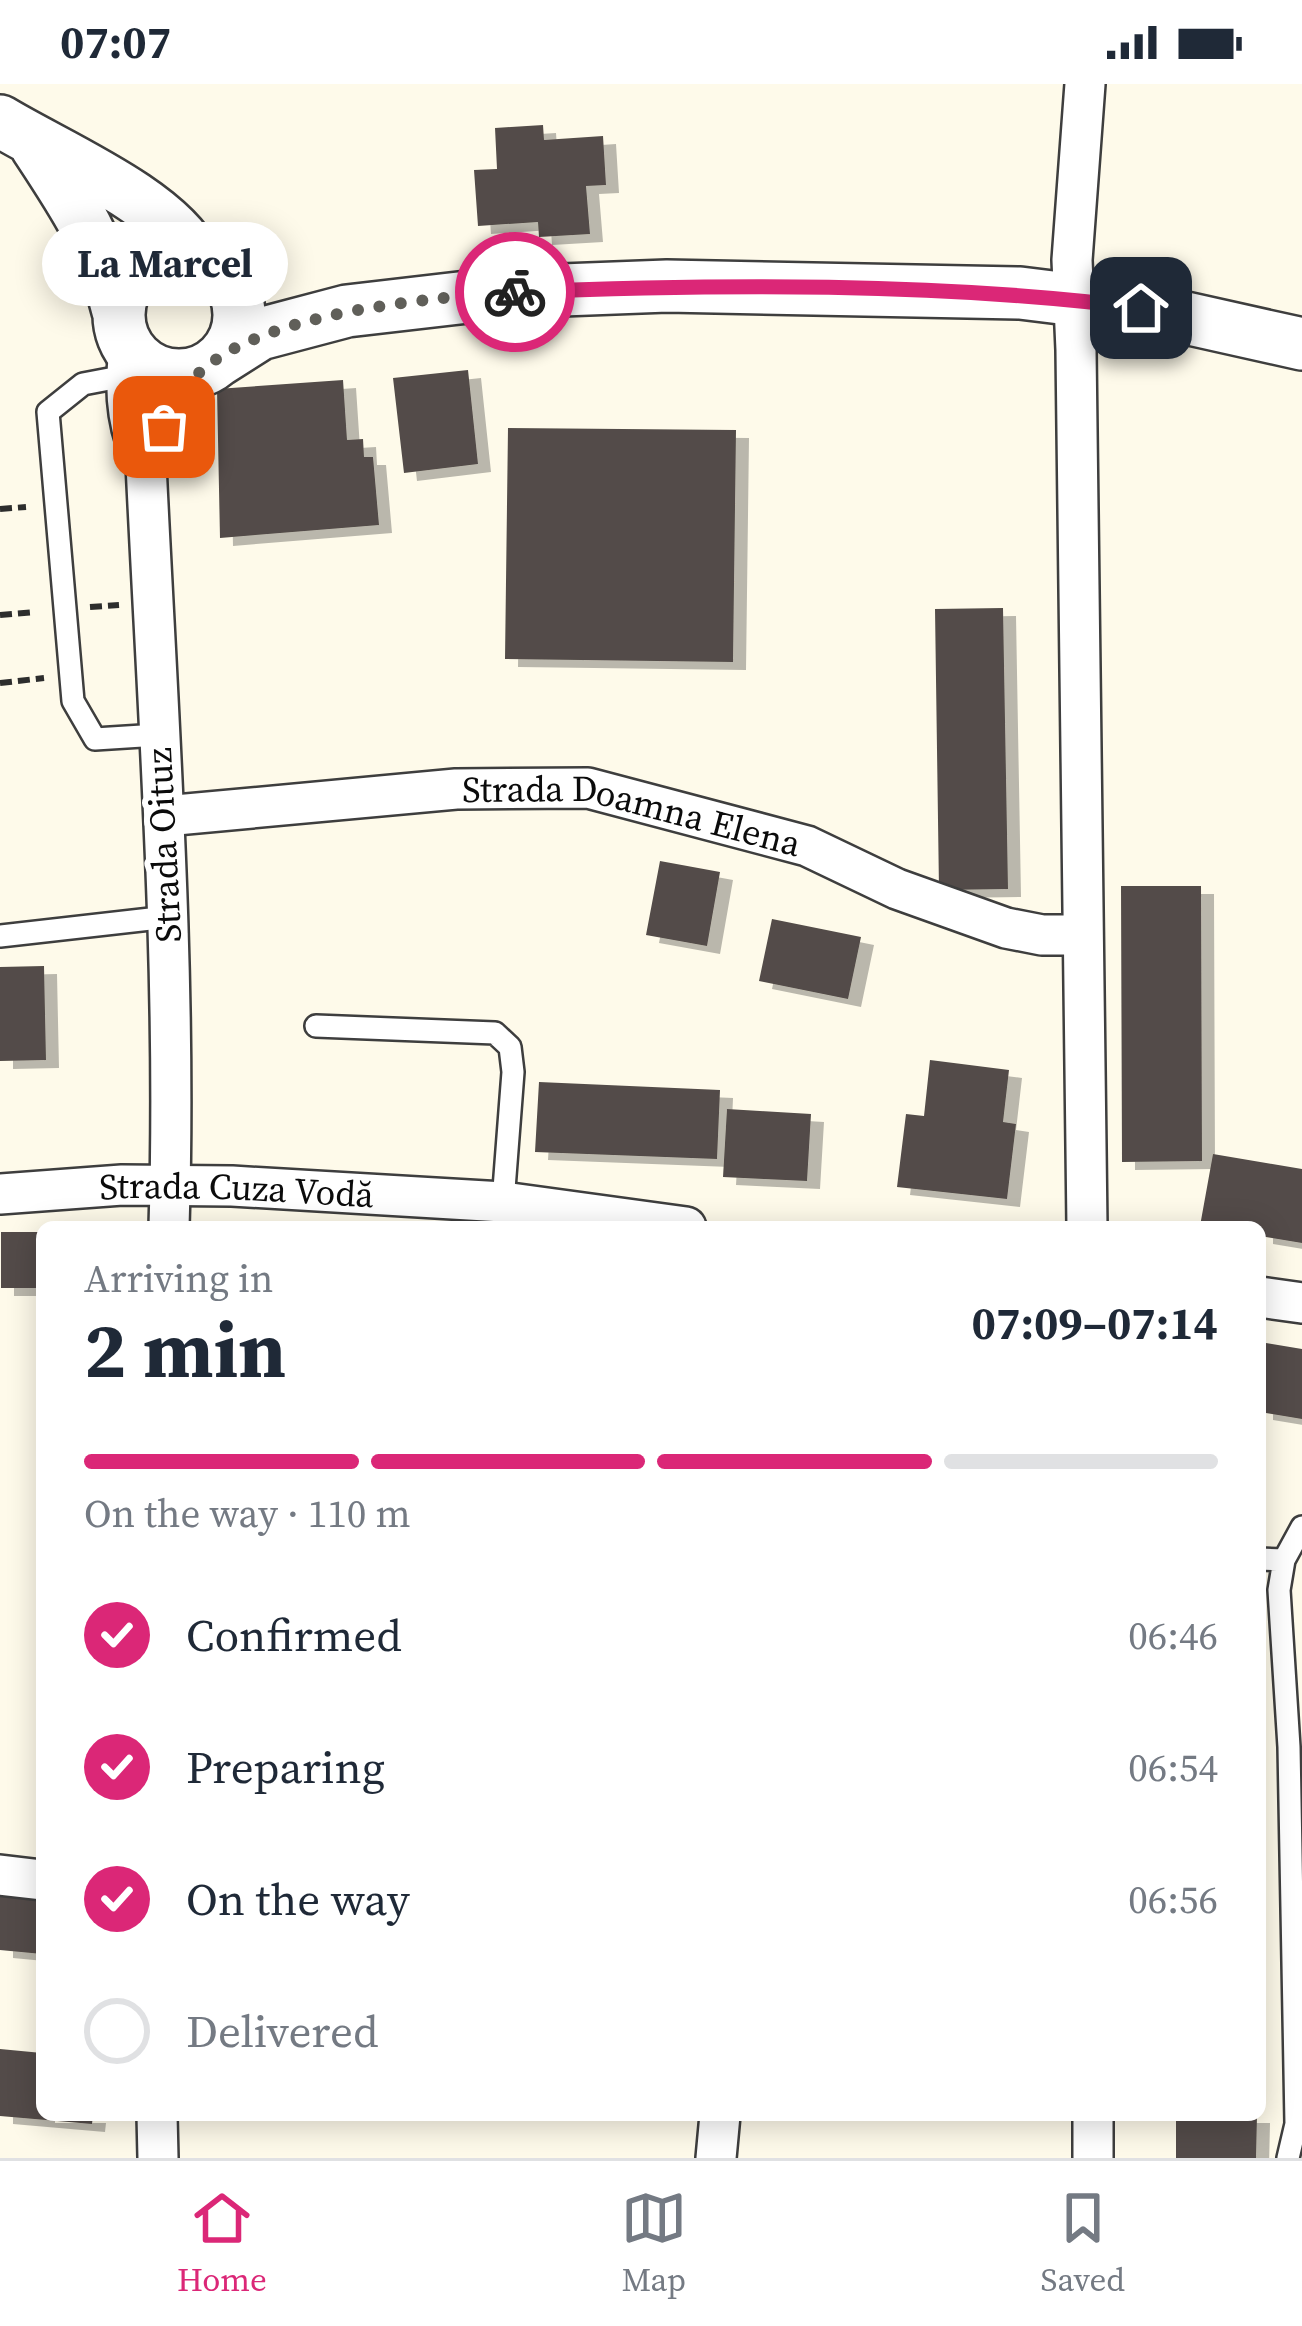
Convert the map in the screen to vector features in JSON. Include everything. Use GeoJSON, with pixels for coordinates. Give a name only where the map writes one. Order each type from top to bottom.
{"type":"FeatureCollection","features":[{"type":"Feature","properties":{"kind":"street"},"geometry":{"type":"LineString","coordinates":[[1085,84],[1072,260],[1088,1221]]}},
{"type":"Feature","properties":{"kind":"street"},"geometry":{"type":"LineString","coordinates":[[16,131],[90,228],[108,272],[124,346],[161,374],[181,376],[210,366],[260,334],[347,311],[510,292],[667,286],[1019,293],[1141,308],[1302,344]]}},
{"type":"Feature","properties":{"kind":"street"},"geometry":{"type":"LineString","coordinates":[[16,131],[130,195],[227,280],[239,313],[230,347],[164,427],[146,464]]}},
{"type":"Feature","properties":{"kind":"street"},"geometry":{"type":"LineString","coordinates":[[124,346],[122,294],[144,266],[160,258],[205,262],[278,298],[347,311]]}},
{"type":"Feature","properties":{"kind":"street","name":"Strada Oituz"},"geometry":{"type":"LineString","coordinates":[[124,346],[131,439],[146,464],[165,816],[170,1221]]}},
{"type":"Feature","properties":{"kind":"street","name":"Strada Doamna Elena"},"geometry":{"type":"LineString","coordinates":[[165,816],[456,789],[588,788],[807,846],[897,889],[1006,928],[1042,935],[1082,935]]}},
{"type":"Feature","properties":{"kind":"street","name":"Strada Cuza Vodă"},"geometry":{"type":"LineString","coordinates":[[0,1194],[171,1184],[503,1202],[642,1221]]}},
{"type":"Feature","properties":{"kind":"street"},"geometry":{"type":"LineString","coordinates":[[1266,1298],[1302,1303]]}},
{"type":"Feature","properties":{"kind":"street"},"geometry":{"type":"LineString","coordinates":[[0,1875],[36,1879]]}},
{"type":"Feature","properties":{"kind":"street"},"geometry":{"type":"LineString","coordinates":[[157,2121],[158,2158]]}},
{"type":"Feature","properties":{"kind":"street"},"geometry":{"type":"LineString","coordinates":[[716,2158],[719,2121]]}},
{"type":"Feature","properties":{"kind":"street"},"geometry":{"type":"LineString","coordinates":[[1093,2121],[1094,2158]]}},
{"type":"Feature","properties":{"kind":"lane"},"geometry":{"type":"LineString","coordinates":[[124,346],[48,412],[70,676],[73,701],[95,739],[158,735]]}},
{"type":"Feature","properties":{"kind":"lane"},"geometry":{"type":"LineString","coordinates":[[0,936],[168,917]]}},
{"type":"Feature","properties":{"kind":"lane"},"geometry":{"type":"LineString","coordinates":[[316,1026],[495,1034],[510,1047],[513,1072],[503,1202]]}},
{"type":"Feature","properties":{"kind":"lane"},"geometry":{"type":"LineString","coordinates":[[1288,2158],[1299,2124],[1296,1748],[1279,1590],[1284,1560],[1302,1528]]}},
{"type":"Feature","properties":{"kind":"lane"},"geometry":{"type":"LineString","coordinates":[[1266,1559],[1284,1560]]}},
{"type":"Feature","properties":{"kind":"path"},"geometry":{"type":"LineString","coordinates":[[0,682],[70,676]]}},
{"type":"Feature","properties":{"kind":"building"},"geometry":{"type":"Polygon","coordinates":[[[543,125],[544,140],[603,136],[606,185],[586,186],[590,234],[539,237],[538,222],[478,226],[474,170],[497,169],[495,128],[543,125]]]}},
{"type":"Feature","properties":{"kind":"building"},"geometry":{"type":"Polygon","coordinates":[[[468,370],[478,464],[404,473],[393,378],[468,370]]]}},
{"type":"Feature","properties":{"kind":"building"},"geometry":{"type":"Polygon","coordinates":[[[343,380],[347,440],[363,439],[364,457],[373,457],[379,525],[220,538],[217,389],[343,380]]]}},
{"type":"Feature","properties":{"kind":"building"},"geometry":{"type":"Polygon","coordinates":[[[508,428],[736,430],[733,662],[505,659],[508,428]]]}},
{"type":"Feature","properties":{"kind":"building"},"geometry":{"type":"Polygon","coordinates":[[[1003,608],[1008,889],[939,890],[935,609],[1003,608]]]}},
{"type":"Feature","properties":{"kind":"building"},"geometry":{"type":"Polygon","coordinates":[[[660,861],[720,872],[707,946],[646,935],[660,861]]]}},
{"type":"Feature","properties":{"kind":"building"},"geometry":{"type":"Polygon","coordinates":[[[1121,886],[1201,886],[1202,1161],[1122,1162],[1121,886]]]}},
{"type":"Feature","properties":{"kind":"building"},"geometry":{"type":"Polygon","coordinates":[[[772,919],[861,937],[848,999],[759,981],[772,919]]]}},
{"type":"Feature","properties":{"kind":"building"},"geometry":{"type":"Polygon","coordinates":[[[44,966],[46,1060],[0,1061],[0,967],[44,966]]]}},
{"type":"Feature","properties":{"kind":"building"},"geometry":{"type":"Polygon","coordinates":[[[930,1060],[1009,1070],[1003,1122],[1016,1124],[1007,1199],[897,1187],[906,1114],[924,1116],[930,1060]]]}},
{"type":"Feature","properties":{"kind":"building"},"geometry":{"type":"Polygon","coordinates":[[[539,1082],[720,1090],[717,1159],[535,1152],[539,1082]]]}},
{"type":"Feature","properties":{"kind":"building"},"geometry":{"type":"Polygon","coordinates":[[[727,1109],[811,1114],[807,1181],[723,1177],[727,1109]]]}},
{"type":"Feature","properties":{"kind":"building"},"geometry":{"type":"Polygon","coordinates":[[[1213,1154],[1302,1169],[1302,1243],[1266,1237],[1266,1221],[1201,1221],[1213,1154]]]}},
{"type":"Feature","properties":{"kind":"building"},"geometry":{"type":"Polygon","coordinates":[[[1,1232],[36,1232],[36,1288],[1,1288],[1,1232]]]}},
{"type":"Feature","properties":{"kind":"building"},"geometry":{"type":"Polygon","coordinates":[[[1266,1343],[1302,1349],[1302,1419],[1266,1413],[1266,1343]]]}},
{"type":"Feature","properties":{"kind":"building"},"geometry":{"type":"Polygon","coordinates":[[[0,1884],[36,1887],[36,1953],[0,1950],[0,1884]]]}},
{"type":"Feature","properties":{"kind":"building"},"geometry":{"type":"Polygon","coordinates":[[[0,2049],[36,2052],[36,2119],[0,2116],[0,2049]]]}},
{"type":"Feature","properties":{"kind":"building"},"geometry":{"type":"Polygon","coordinates":[[[1176,2121],[1257,2121],[1256,2158],[1176,2158],[1176,2121]]]}},
{"type":"Feature","properties":{"kind":"way so far"},"geometry":{"type":"LineString","coordinates":[[164,427],[201,372],[260,334],[347,311],[515,292]]}},
{"type":"Feature","properties":{"kind":"place","name":"La Marcel"},"geometry":{"type":"Point","coordinates":[164,427]}},
{"type":"Feature","properties":{"kind":"route"},"geometry":{"type":"LineString","coordinates":[[515,292],[667,286],[1019,293],[1141,308]]}}]}
